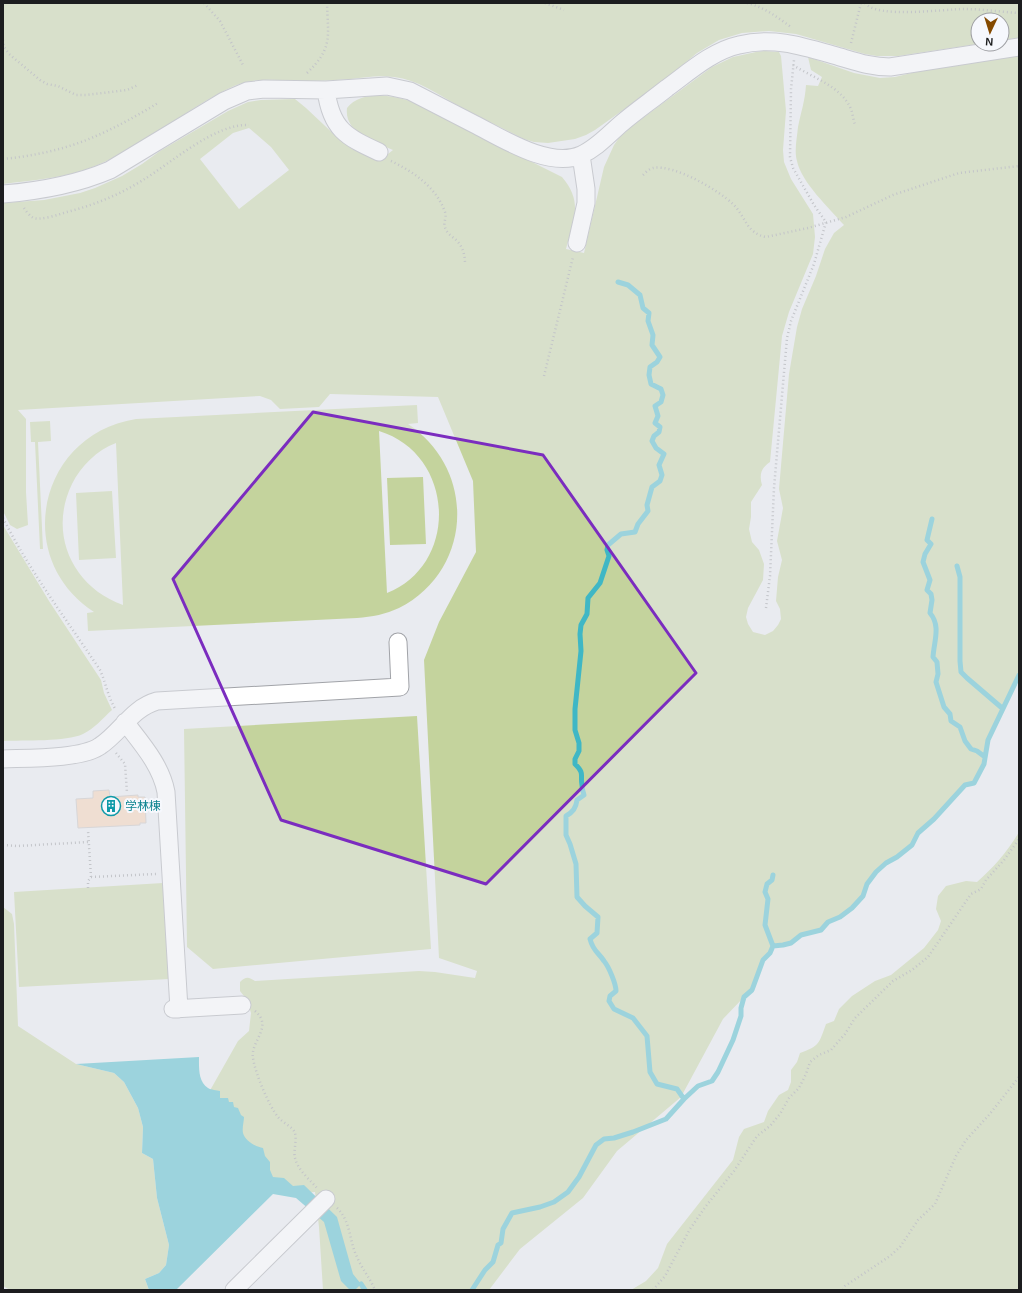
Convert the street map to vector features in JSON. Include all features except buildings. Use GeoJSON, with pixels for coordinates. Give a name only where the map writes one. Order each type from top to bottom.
{"type":"FeatureCollection","features":[{"type":"Feature","properties":{"kind":"lane"},"geometry":{"type":"LineString","coordinates":[[3,194],[40,191],[94,177],[110,170],[224,101],[247,91],[264,89],[326,90],[378,86],[398,87],[410,91],[510,143],[548,157],[565,158],[581,155],[594,147],[628,118],[696,66],[720,52],[737,45],[753,42],[776,41],[797,45],[876,67],[1019,47]]}},
{"type":"Feature","properties":{"kind":"lane"},"geometry":{"type":"LineString","coordinates":[[326,90],[332,118],[339,127],[355,141],[380,152]]}},
{"type":"Feature","properties":{"kind":"lane"},"geometry":{"type":"LineString","coordinates":[[577,243],[586,203],[586,189],[581,155]]}},
{"type":"Feature","properties":{"kind":"lane"},"geometry":{"type":"LineString","coordinates":[[3,759],[73,755],[92,750],[106,741],[142,707],[157,701],[400,686],[398,642]]}},
{"type":"Feature","properties":{"kind":"lane"},"geometry":{"type":"LineString","coordinates":[[125,722],[151,758],[164,781],[166,792],[176,1009],[242,1006]]}},
{"type":"Feature","properties":{"kind":"lane"},"geometry":{"type":"LineString","coordinates":[[234,1290],[325,1200]]}},
{"type":"Feature","properties":{"kind":"path"},"geometry":{"type":"LineString","coordinates":[[204,3],[220,21],[243,65]]}},
{"type":"Feature","properties":{"kind":"path"},"geometry":{"type":"LineString","coordinates":[[306,74],[318,62],[326,49],[328,38],[327,3]]}},
{"type":"Feature","properties":{"kind":"path"},"geometry":{"type":"LineString","coordinates":[[545,3],[564,10]]}},
{"type":"Feature","properties":{"kind":"path"},"geometry":{"type":"LineString","coordinates":[[746,3],[755,5],[772,13],[801,33],[793,65],[790,157],[796,174],[826,222]]}},
{"type":"Feature","properties":{"kind":"path"},"geometry":{"type":"LineString","coordinates":[[850,46],[861,3]]}},
{"type":"Feature","properties":{"kind":"path"},"geometry":{"type":"LineString","coordinates":[[865,3],[876,10],[894,12],[963,9],[1019,13]]}},
{"type":"Feature","properties":{"kind":"path"},"geometry":{"type":"LineString","coordinates":[[3,40],[4,47],[9,54],[40,80],[47,84],[58,86],[76,95],[127,90],[138,85]]}},
{"type":"Feature","properties":{"kind":"path"},"geometry":{"type":"LineString","coordinates":[[793,65],[837,90],[845,99],[851,110],[854,124]]}},
{"type":"Feature","properties":{"kind":"path"},"geometry":{"type":"LineString","coordinates":[[3,159],[23,157],[64,147],[94,137],[158,103]]}},
{"type":"Feature","properties":{"kind":"path"},"geometry":{"type":"LineString","coordinates":[[380,152],[391,161],[415,174],[429,186],[446,214],[444,227],[448,234],[456,240],[462,248],[465,256],[465,263]]}},
{"type":"Feature","properties":{"kind":"path"},"geometry":{"type":"LineString","coordinates":[[643,175],[646,171],[653,168],[664,169],[684,174],[705,184],[732,203],[740,212],[751,230],[760,236],[766,237],[776,236],[846,217],[893,195],[959,173],[1019,166]]}},
{"type":"Feature","properties":{"kind":"path"},"geometry":{"type":"LineString","coordinates":[[766,608],[770,584],[774,488],[787,338],[791,320],[814,264],[826,222]]}},
{"type":"Feature","properties":{"kind":"path"},"geometry":{"type":"LineString","coordinates":[[544,376],[577,243]]}},
{"type":"Feature","properties":{"kind":"path"},"geometry":{"type":"LineString","coordinates":[[3,518],[42,584],[100,670],[105,680],[113,705],[125,722]]}},
{"type":"Feature","properties":{"kind":"path"},"geometry":{"type":"LineString","coordinates":[[118,755],[126,764],[127,794]]}},
{"type":"Feature","properties":{"kind":"path"},"geometry":{"type":"LineString","coordinates":[[88,830],[90,877],[88,881],[88,888]]}},
{"type":"Feature","properties":{"kind":"path"},"geometry":{"type":"LineString","coordinates":[[653,1290],[665,1276],[690,1229],[706,1206],[734,1171],[757,1136],[770,1126],[780,1114],[789,1098],[799,1088],[810,1062],[819,1055],[831,1050],[845,1034],[855,1018],[893,981],[912,970],[928,957],[971,894],[981,889],[986,880],[1004,860],[1019,839]]}},
{"type":"Feature","properties":{"kind":"path"},"geometry":{"type":"LineString","coordinates":[[3,845],[17,846],[89,842]]}},
{"type":"Feature","properties":{"kind":"path"},"geometry":{"type":"LineString","coordinates":[[90,877],[170,873]]}},
{"type":"Feature","properties":{"kind":"path"},"geometry":{"type":"LineString","coordinates":[[242,1006],[256,1011],[261,1016],[262,1031],[254,1046],[253,1059],[269,1101],[279,1118],[294,1130],[296,1135],[294,1151],[295,1159],[299,1168],[325,1200],[345,1216],[356,1256],[371,1279],[375,1290]]}},
{"type":"Feature","properties":{"kind":"path"},"geometry":{"type":"LineString","coordinates":[[843,1290],[845,1286],[890,1256],[900,1247],[918,1220],[935,1204],[956,1156],[966,1140],[989,1115],[1019,1077]]}},
{"type":"Feature","properties":{"kind":"highlighted area"},"geometry":{"type":"Polygon","coordinates":[[[313,412],[543,455],[696,673],[486,884],[281,820],[173,579],[313,412]]]}},
{"type":"Feature","properties":{"kind":"green space"},"geometry":{"type":"Polygon","coordinates":[[[3,3],[1019,3],[1019,38],[1010,39],[1010,12],[970,12],[970,45],[898,56],[877,56],[865,54],[796,34],[769,31],[742,33],[719,40],[697,53],[661,83],[595,130],[575,139],[548,143],[534,142],[524,139],[419,84],[403,79],[378,76],[323,81],[251,81],[234,86],[216,95],[131,148],[95,166],[61,176],[3,184],[3,3]]]}},
{"type":"Feature","properties":{"kind":"green space"},"geometry":{"type":"Polygon","coordinates":[[[756,52],[779,52],[781,56],[786,111],[783,150],[784,162],[791,179],[813,214],[815,237],[813,254],[789,312],[782,336],[770,462],[763,469],[761,475],[762,485],[751,502],[749,529],[752,542],[759,550],[764,564],[763,580],[748,608],[746,617],[753,632],[765,635],[773,631],[781,619],[780,609],[776,601],[778,577],[782,560],[777,541],[783,508],[779,489],[789,374],[797,327],[802,309],[816,276],[825,249],[834,233],[844,225],[804,178],[796,157],[798,127],[806,85],[818,86],[822,77],[811,70],[808,57],[854,73],[880,78],[895,77],[928,69],[1019,55],[1019,675],[988,740],[984,764],[974,783],[965,785],[934,819],[918,833],[912,845],[897,857],[886,863],[876,872],[867,884],[863,896],[852,908],[840,917],[828,922],[821,930],[801,935],[791,943],[773,946],[770,953],[763,960],[752,990],[723,1019],[681,1097],[617,1151],[583,1198],[520,1249],[489,1290],[323,1290],[315,1192],[286,1195],[204,1101],[238,1041],[249,1031],[251,1013],[247,1000],[240,991],[240,982],[246,978],[255,981],[419,971],[475,978],[477,971],[439,958],[424,660],[439,622],[476,552],[473,481],[438,397],[330,394],[319,407],[280,409],[271,400],[260,396],[18,410],[26,419],[26,492],[28,525],[17,529],[10,525],[3,511],[3,203],[44,200],[80,193],[95,188],[122,176],[160,151],[228,111],[248,102],[261,100],[295,99],[352,149],[379,161],[393,150],[369,139],[355,130],[347,117],[347,108],[360,98],[368,96],[385,96],[410,101],[562,177],[569,186],[575,204],[574,220],[566,249],[584,253],[604,167],[614,145],[619,138],[632,126],[712,67],[733,57],[756,52]],[[249,128],[233,133],[200,159],[239,209],[289,170],[271,147],[249,128]]]}},
{"type":"Feature","properties":{"kind":"green space"},"geometry":{"type":"Polygon","coordinates":[[[417,405],[418,423],[408,424],[430,444],[446,467],[455,492],[457,519],[453,545],[441,570],[423,591],[399,608],[379,615],[357,618],[88,631],[87,613],[94,612],[68,589],[52,561],[45,531],[48,501],[58,472],[77,448],[103,429],[136,419],[417,405]],[[379,431],[387,593],[411,579],[427,559],[437,535],[439,510],[434,485],[423,462],[404,443],[379,431]],[[116,443],[96,454],[80,471],[72,484],[65,503],[63,521],[64,539],[69,556],[78,572],[90,585],[105,597],[123,605],[116,443]]]}},
{"type":"Feature","properties":{"kind":"green space"},"geometry":{"type":"Polygon","coordinates":[[[50,421],[51,441],[38,442],[43,549],[40,549],[35,442],[31,442],[30,422],[50,421]]]}},
{"type":"Feature","properties":{"kind":"green space"},"geometry":{"type":"Polygon","coordinates":[[[423,477],[426,544],[390,545],[387,478],[423,477]]]}},
{"type":"Feature","properties":{"kind":"green space"},"geometry":{"type":"Polygon","coordinates":[[[112,491],[116,558],[79,560],[76,493],[112,491]]]}},
{"type":"Feature","properties":{"kind":"green space"},"geometry":{"type":"Polygon","coordinates":[[[3,525],[49,601],[101,680],[104,693],[112,710],[87,732],[76,737],[44,740],[3,741],[3,525]]]}},
{"type":"Feature","properties":{"kind":"green space"},"geometry":{"type":"Polygon","coordinates":[[[417,716],[431,949],[213,969],[187,947],[184,729],[417,716]]]}},
{"type":"Feature","properties":{"kind":"green space"},"geometry":{"type":"Polygon","coordinates":[[[1019,832],[1019,1290],[631,1290],[646,1281],[658,1268],[667,1244],[733,1160],[739,1137],[744,1129],[764,1122],[768,1111],[779,1095],[788,1090],[791,1082],[791,1070],[797,1062],[800,1053],[812,1048],[818,1043],[826,1024],[834,1021],[839,1009],[852,996],[875,981],[891,975],[924,948],[938,930],[941,921],[936,909],[938,896],[946,886],[966,881],[977,882],[1000,859],[1019,832]]]}},
{"type":"Feature","properties":{"kind":"green space"},"geometry":{"type":"Polygon","coordinates":[[[163,883],[169,979],[19,987],[14,892],[163,883]]]}},
{"type":"Feature","properties":{"kind":"green space"},"geometry":{"type":"Polygon","coordinates":[[[3,907],[12,914],[14,924],[18,1026],[76,1064],[114,1073],[124,1082],[138,1108],[143,1127],[142,1153],[153,1159],[157,1198],[169,1245],[166,1265],[159,1273],[145,1279],[149,1290],[10,1290],[3,1286],[3,907]]]}},
{"type":"Feature","properties":{"kind":"water"},"geometry":{"type":"Polygon","coordinates":[[[199,1057],[202,1082],[209,1089],[220,1091],[220,1098],[228,1098],[229,1102],[233,1102],[234,1107],[238,1108],[241,1115],[244,1117],[244,1136],[251,1143],[263,1148],[265,1156],[270,1162],[270,1170],[273,1177],[284,1178],[293,1186],[304,1185],[337,1217],[353,1274],[361,1284],[355,1290],[350,1290],[341,1281],[324,1222],[296,1198],[273,1194],[176,1290],[149,1290],[145,1279],[159,1273],[166,1265],[169,1245],[157,1198],[153,1159],[142,1153],[143,1127],[138,1108],[124,1082],[114,1073],[76,1064],[199,1057]]]}},
{"type":"Feature","properties":{"kind":"waterway"},"geometry":{"type":"LineString","coordinates":[[618,282],[628,285],[640,295],[643,308],[649,313],[648,321],[653,335],[652,345],[660,357],[657,362],[650,367],[649,375],[651,384],[661,389],[663,395],[661,402],[655,406],[658,416],[655,423],[660,427],[659,432],[654,436],[652,441],[656,448],[664,454],[659,465],[662,475],[660,481],[652,487],[647,505],[648,511],[638,524],[635,532],[621,534],[608,545],[607,550],[609,556],[600,583],[588,598],[587,614],[581,625],[581,651],[575,709],[575,730],[579,743],[579,751],[575,759],[575,764],[581,772],[584,795],[577,800],[574,810],[566,816],[566,835],[576,864],[577,897],[598,917],[597,933],[590,939],[594,949],[608,967],[615,984],[616,991],[610,996],[609,1001],[614,1009],[633,1018],[647,1036],[650,1072],[657,1084],[677,1089],[684,1099]]}},
{"type":"Feature","properties":{"kind":"waterway"},"geometry":{"type":"LineString","coordinates":[[932,519],[927,540],[931,544],[925,554],[923,562],[930,580],[927,590],[931,594],[932,600],[930,613],[936,628],[933,657],[937,662],[938,674],[936,682],[944,707],[950,714],[951,721],[960,727],[965,741],[971,749],[977,751],[985,757]]}},
{"type":"Feature","properties":{"kind":"waterway"},"geometry":{"type":"LineString","coordinates":[[957,566],[960,577],[961,672],[1002,708]]}},
{"type":"Feature","properties":{"kind":"waterway"},"geometry":{"type":"LineString","coordinates":[[472,1290],[485,1270],[493,1262],[498,1245],[501,1243],[503,1229],[512,1213],[540,1207],[554,1202],[568,1192],[579,1177],[596,1145],[604,1139],[614,1138],[633,1132],[666,1119],[698,1086],[712,1081],[718,1072],[733,1040],[741,1016],[741,1008],[744,997],[752,990],[763,960],[770,953],[773,946],[791,943],[801,935],[821,930],[828,922],[840,917],[852,908],[863,896],[867,884],[876,872],[886,863],[897,857],[912,845],[918,833],[934,819],[965,785],[974,783],[984,764],[988,740],[1019,675]]}},
{"type":"Feature","properties":{"kind":"waterway"},"geometry":{"type":"LineString","coordinates":[[773,875],[772,880],[767,884],[765,892],[768,899],[765,925],[773,946]]}},
{"type":"Feature","properties":{"kind":"waterway"},"geometry":{"type":"LineString","coordinates":[[361,1284],[365,1290]]}},
{"type":"Feature","properties":{"kind":"place","name":"学林棟"},"geometry":{"type":"Point","coordinates":[111,806]}}]}
